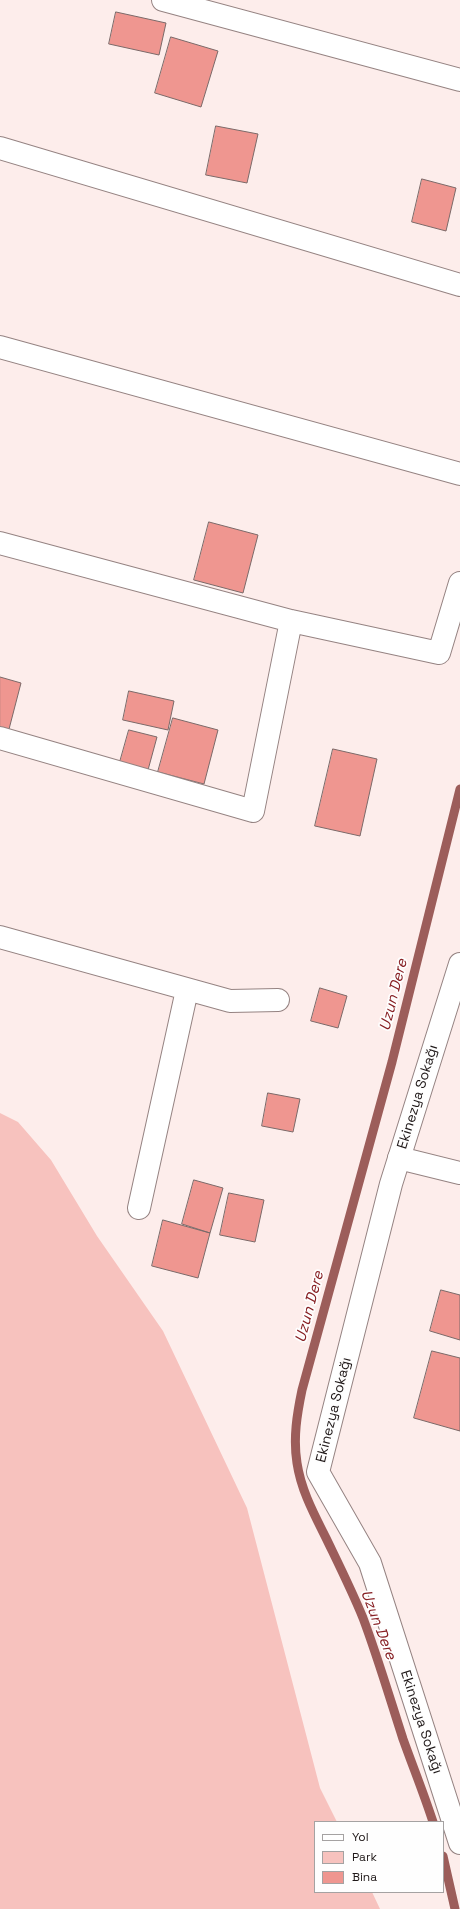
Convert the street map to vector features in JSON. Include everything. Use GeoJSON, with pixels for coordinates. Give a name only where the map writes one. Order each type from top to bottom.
{"type":"FeatureCollection","features":[{"type":"Feature","properties":{"kind":"street"},"geometry":{"type":"LineString","coordinates":[[163,0],[460,80]]}},
{"type":"Feature","properties":{"kind":"street"},"geometry":{"type":"LineString","coordinates":[[0,148],[460,285]]}},
{"type":"Feature","properties":{"kind":"street"},"geometry":{"type":"LineString","coordinates":[[0,347],[460,474]]}},
{"type":"Feature","properties":{"kind":"street"},"geometry":{"type":"LineString","coordinates":[[0,543],[291,621],[439,653],[460,583]]}},
{"type":"Feature","properties":{"kind":"street"},"geometry":{"type":"LineString","coordinates":[[0,738],[253,811],[291,621]]}},
{"type":"Feature","properties":{"kind":"street"},"geometry":{"type":"LineString","coordinates":[[0,937],[230,1001],[278,1000]]}},
{"type":"Feature","properties":{"kind":"street","name":"Ekinezya Sokağı"},"geometry":{"type":"LineString","coordinates":[[460,964],[399,1158],[318,1472],[370,1563],[460,1843]]}},
{"type":"Feature","properties":{"kind":"street"},"geometry":{"type":"LineString","coordinates":[[139,1208],[188,990]]}},
{"type":"Feature","properties":{"kind":"street"},"geometry":{"type":"LineString","coordinates":[[399,1158],[460,1173]]}},
{"type":"Feature","properties":{"kind":"green space"},"geometry":{"type":"Polygon","coordinates":[[[0,1113],[18,1122],[51,1160],[97,1236],[163,1331],[247,1508],[320,1788],[336,1821],[314,1821],[314,1893],[372,1893],[380,1909],[0,1909],[0,1113]]]}},
{"type":"Feature","properties":{"kind":"building"},"geometry":{"type":"Polygon","coordinates":[[[116,12],[166,23],[159,55],[109,44],[116,12]]]}},
{"type":"Feature","properties":{"kind":"building"},"geometry":{"type":"Polygon","coordinates":[[[171,37],[218,51],[201,107],[155,93],[171,37]]]}},
{"type":"Feature","properties":{"kind":"building"},"geometry":{"type":"Polygon","coordinates":[[[216,126],[258,134],[247,183],[206,175],[216,126]]]}},
{"type":"Feature","properties":{"kind":"building"},"geometry":{"type":"Polygon","coordinates":[[[422,179],[456,188],[446,231],[412,222],[422,179]]]}},
{"type":"Feature","properties":{"kind":"building"},"geometry":{"type":"Polygon","coordinates":[[[209,522],[258,535],[243,593],[194,580],[209,522]]]}},
{"type":"Feature","properties":{"kind":"building"},"geometry":{"type":"Polygon","coordinates":[[[0,677],[21,683],[8,733],[0,730],[0,677]]]}},
{"type":"Feature","properties":{"kind":"building"},"geometry":{"type":"Polygon","coordinates":[[[129,691],[174,701],[168,730],[123,720],[129,691]]]}},
{"type":"Feature","properties":{"kind":"building"},"geometry":{"type":"Polygon","coordinates":[[[173,718],[218,730],[204,784],[158,772],[173,718]]]}},
{"type":"Feature","properties":{"kind":"building"},"geometry":{"type":"Polygon","coordinates":[[[129,730],[157,737],[148,770],[120,762],[129,730]]]}},
{"type":"Feature","properties":{"kind":"building"},"geometry":{"type":"Polygon","coordinates":[[[333,749],[377,759],[360,836],[315,826],[333,749]]]}},
{"type":"Feature","properties":{"kind":"building"},"geometry":{"type":"Polygon","coordinates":[[[320,988],[347,996],[338,1028],[311,1021],[320,988]]]}},
{"type":"Feature","properties":{"kind":"building"},"geometry":{"type":"Polygon","coordinates":[[[268,1093],[300,1099],[293,1132],[262,1126],[268,1093]]]}},
{"type":"Feature","properties":{"kind":"building"},"geometry":{"type":"Polygon","coordinates":[[[194,1180],[223,1188],[210,1233],[182,1224],[194,1180]]]}},
{"type":"Feature","properties":{"kind":"building"},"geometry":{"type":"Polygon","coordinates":[[[229,1193],[264,1200],[255,1242],[220,1235],[229,1193]]]}},
{"type":"Feature","properties":{"kind":"building"},"geometry":{"type":"Polygon","coordinates":[[[163,1220],[210,1233],[198,1278],[152,1266],[163,1220]]]}},
{"type":"Feature","properties":{"kind":"building"},"geometry":{"type":"Polygon","coordinates":[[[441,1290],[460,1295],[460,1340],[430,1331],[441,1290]]]}},
{"type":"Feature","properties":{"kind":"building"},"geometry":{"type":"Polygon","coordinates":[[[432,1351],[460,1358],[460,1431],[414,1418],[432,1351]]]}},
{"type":"Feature","properties":{"kind":"waterway","name":"Uzun Dere"},"geometry":{"type":"LineString","coordinates":[[433,1821],[403,1739],[363,1618],[305,1492],[297,1463],[296,1435],[297,1417],[302,1390],[392,1062],[460,789]]}},
{"type":"Feature","properties":{"kind":"waterway","name":"Uzun Dere"},"geometry":{"type":"LineString","coordinates":[[444,1860],[455,1909]]}}]}
